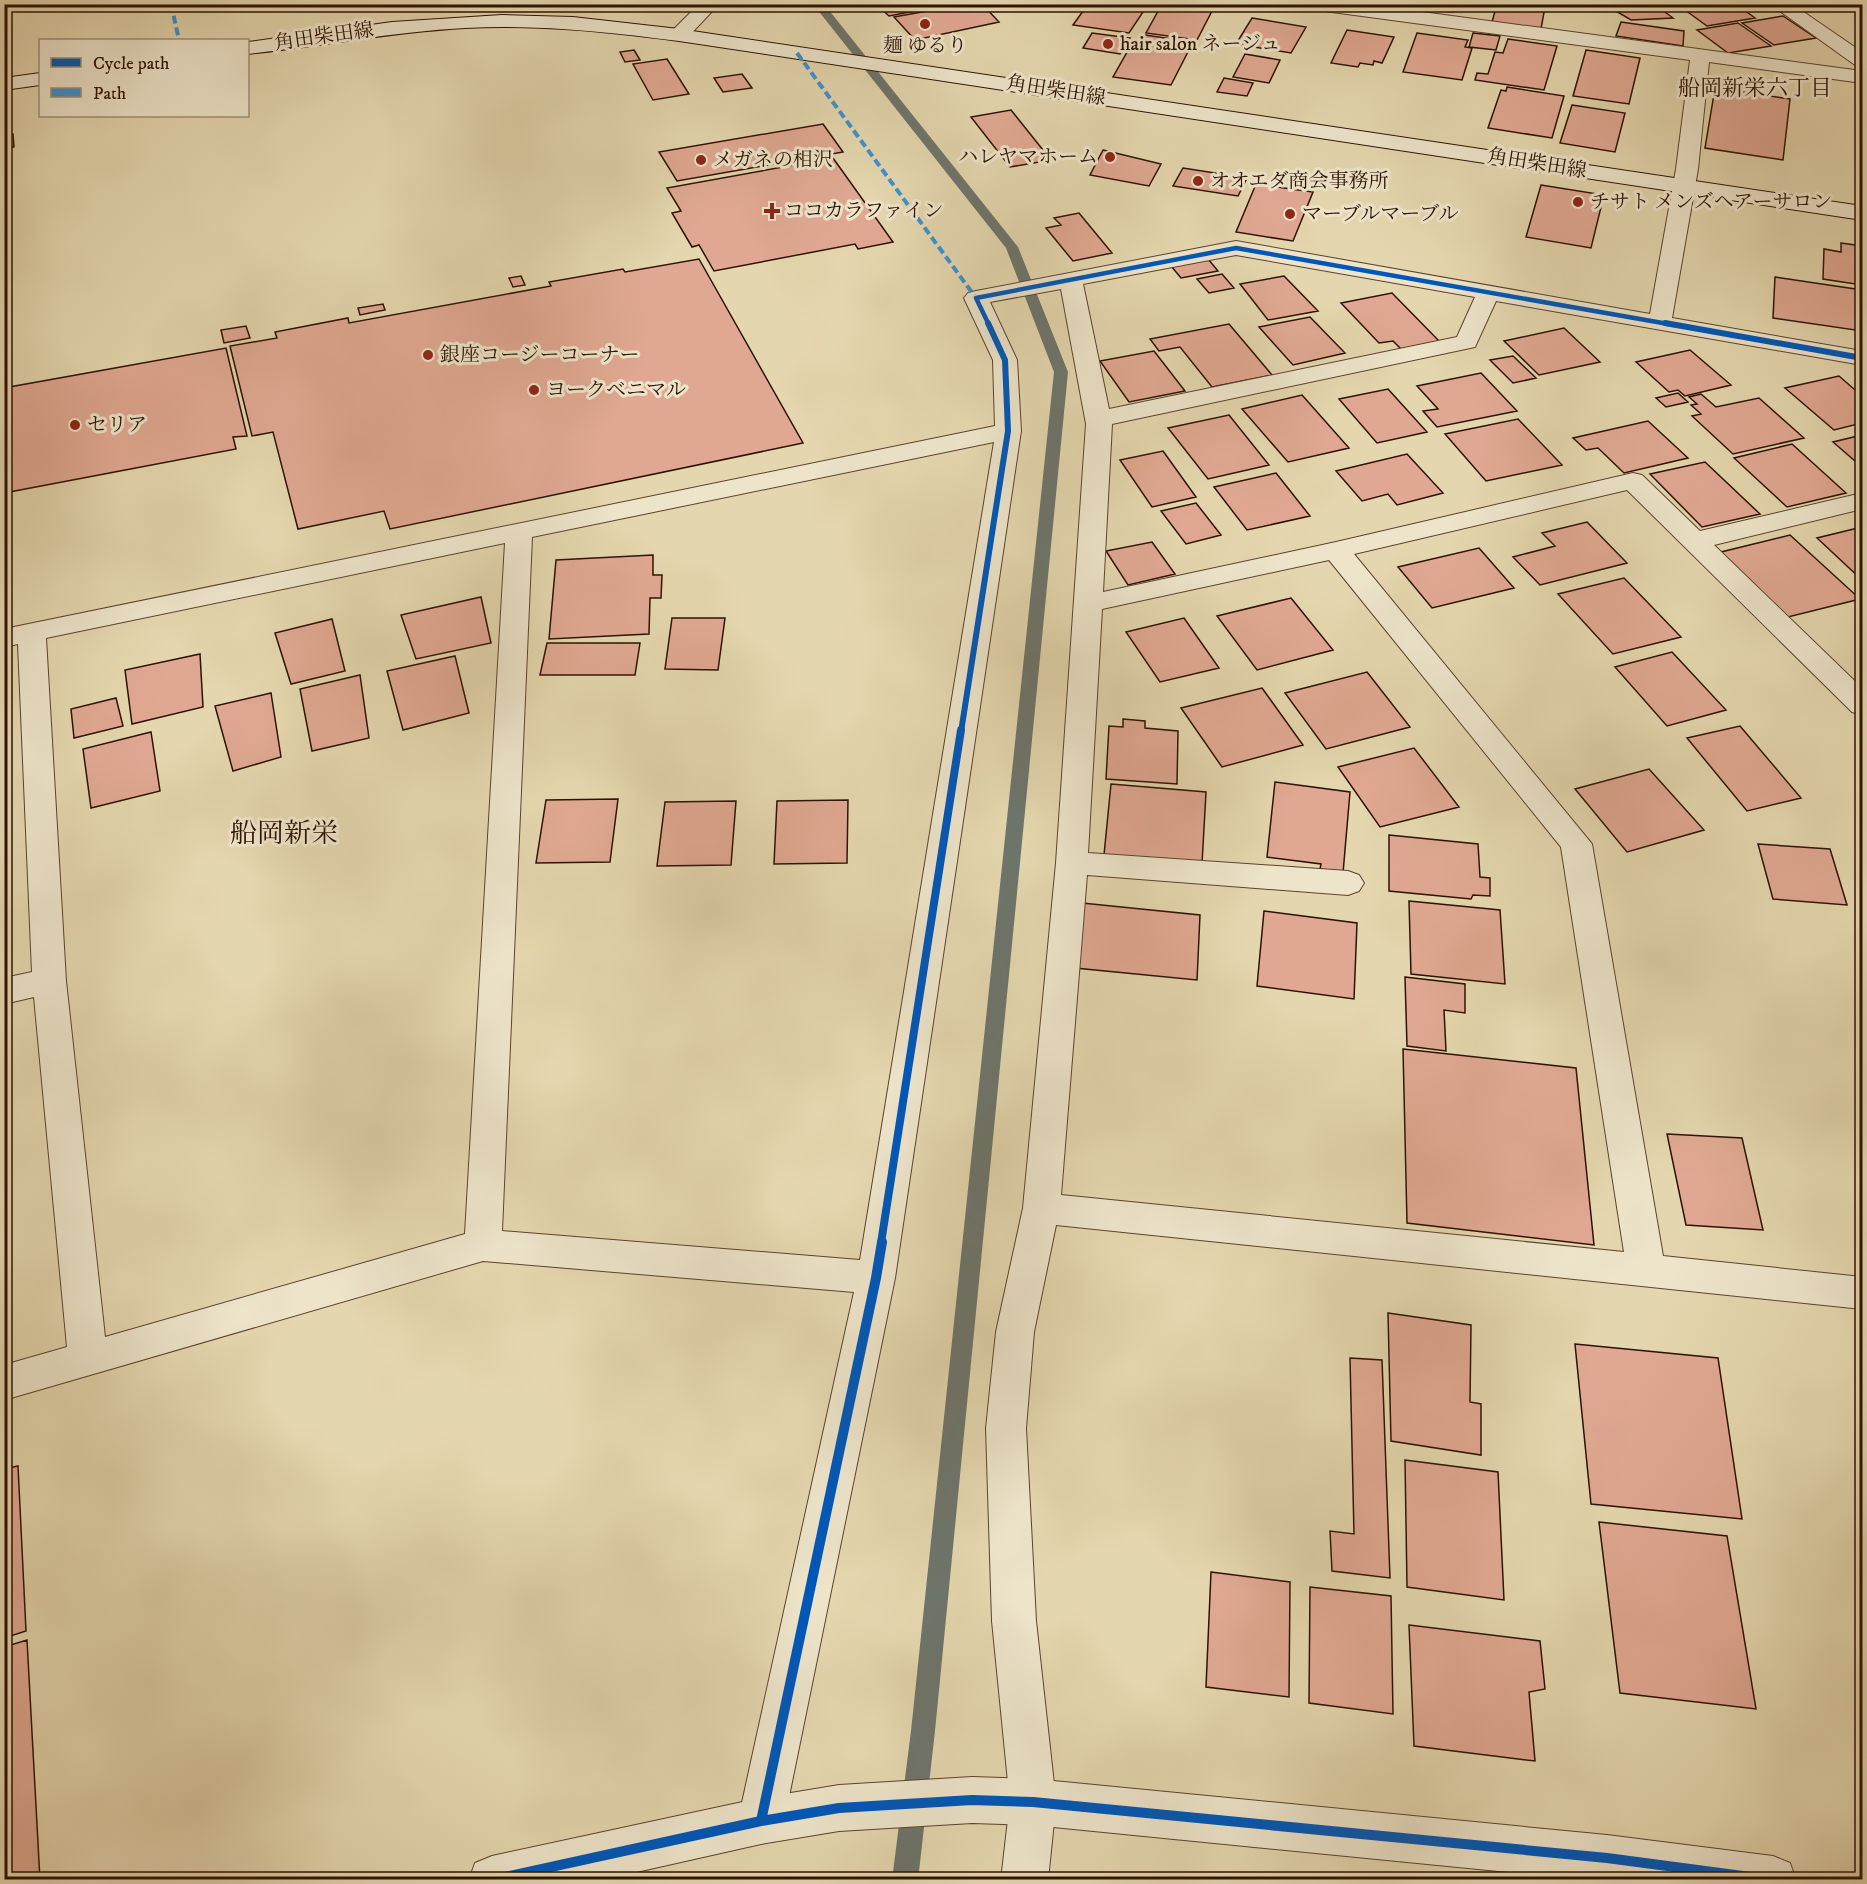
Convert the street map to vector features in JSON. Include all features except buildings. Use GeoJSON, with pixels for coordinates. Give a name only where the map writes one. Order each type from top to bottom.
{"type":"FeatureCollection","features":[{"type":"Feature","properties":{"kind":"street"},"geometry":{"type":"LineString","coordinates":[[678,35],[710,4]]}},
{"type":"Feature","properties":{"kind":"street"},"geometry":{"type":"LineString","coordinates":[[1317,4],[1379,9],[1700,56],[1863,77]]}},
{"type":"Feature","properties":{"kind":"street"},"geometry":{"type":"LineString","coordinates":[[1786,9],[1811,7]]}},
{"type":"Feature","properties":{"kind":"street"},"geometry":{"type":"LineString","coordinates":[[1786,9],[1863,61]]}},
{"type":"Feature","properties":{"kind":"street","name":"角田柴田線"},"geometry":{"type":"LineString","coordinates":[[249,48],[369,30],[500,21],[573,22],[895,67],[1863,213]]}},
{"type":"Feature","properties":{"kind":"street"},"geometry":{"type":"LineString","coordinates":[[1660,321],[1683,186],[1700,56]]}},
{"type":"Feature","properties":{"kind":"street"},"geometry":{"type":"LineString","coordinates":[[4,84],[39,79]]}},
{"type":"Feature","properties":{"kind":"street"},"geometry":{"type":"LineString","coordinates":[[761,1821],[876,1278],[1008,431],[1005,360],[976,298],[1236,248],[1863,358]]}},
{"type":"Feature","properties":{"kind":"street"},"geometry":{"type":"LineString","coordinates":[[1024,1880],[1033,1802],[1014,1621],[1006,1428],[1015,1332],[1041,1208],[1072,863],[1090,603],[1098,419],[1087,351],[1063,282]]}},
{"type":"Feature","properties":{"kind":"street"},"geometry":{"type":"LineString","coordinates":[[1098,419],[1467,342],[1488,293]]}},
{"type":"Feature","properties":{"kind":"street"},"geometry":{"type":"LineString","coordinates":[[88,1359],[49,981],[18,635],[1008,431]]}},
{"type":"Feature","properties":{"kind":"street"},"geometry":{"type":"LineString","coordinates":[[1090,603],[1336,550],[1633,481],[1863,705]]}},
{"type":"Feature","properties":{"kind":"street"},"geometry":{"type":"LineString","coordinates":[[1694,541],[1863,501]]}},
{"type":"Feature","properties":{"kind":"street"},"geometry":{"type":"LineString","coordinates":[[483,1245],[519,532]]}},
{"type":"Feature","properties":{"kind":"street"},"geometry":{"type":"LineString","coordinates":[[1336,550],[1576,844],[1646,1269]]}},
{"type":"Feature","properties":{"kind":"street"},"geometry":{"type":"LineString","coordinates":[[1072,863],[1348,884]]}},
{"type":"Feature","properties":{"kind":"street"},"geometry":{"type":"LineString","coordinates":[[4,991],[49,981]]}},
{"type":"Feature","properties":{"kind":"street"},"geometry":{"type":"LineString","coordinates":[[1041,1208],[1863,1293]]}},
{"type":"Feature","properties":{"kind":"street"},"geometry":{"type":"LineString","coordinates":[[4,1383],[483,1245],[876,1278]]}},
{"type":"Feature","properties":{"kind":"street"},"geometry":{"type":"LineString","coordinates":[[496,1879],[761,1821],[839,1808],[972,1800],[1033,1802],[1607,1858],[1773,1880]]}},
{"type":"Feature","properties":{"kind":"waterway"},"geometry":{"type":"LineString","coordinates":[[818,4],[1012,247],[1061,372],[923,1731],[905,1880]]}},
{"type":"Feature","properties":{"kind":"marked path"},"geometry":{"type":"LineString","coordinates":[[171,4],[179,39]]}},
{"type":"Feature","properties":{"kind":"marked path"},"geometry":{"type":"LineString","coordinates":[[797,53],[976,298]]}},
{"type":"Feature","properties":{"kind":"cycle path"},"geometry":{"type":"LineString","coordinates":[[761,1821],[876,1278],[1008,431],[1005,360],[976,298],[1236,248],[1862,358]]}},
{"type":"Feature","properties":{"kind":"cycle path"},"geometry":{"type":"LineString","coordinates":[[492,1880],[761,1821],[839,1808],[972,1800],[1033,1802],[1607,1858],[1773,1880]]}},
{"type":"Feature","properties":{"kind":"place","name":"麺 ゆるり"},"geometry":{"type":"Point","coordinates":[925,24]}},
{"type":"Feature","properties":{"kind":"place","name":"hair salon ネージュ"},"geometry":{"type":"Point","coordinates":[1108,44]}},
{"type":"Feature","properties":{"kind":"place","name":"ハレヤマホーム"},"geometry":{"type":"Point","coordinates":[1110,157]}},
{"type":"Feature","properties":{"kind":"place","name":"メガネの相沢"},"geometry":{"type":"Point","coordinates":[701,160]}},
{"type":"Feature","properties":{"kind":"place","name":"オオエダ商会事務所"},"geometry":{"type":"Point","coordinates":[1198,181]}},
{"type":"Feature","properties":{"kind":"place","name":"チサト メンズヘアーサロン"},"geometry":{"type":"Point","coordinates":[1578,202]}},
{"type":"Feature","properties":{"kind":"place","name":"ココカラファイン"},"geometry":{"type":"Point","coordinates":[772,211]}},
{"type":"Feature","properties":{"kind":"place","name":"マーブルマーブル"},"geometry":{"type":"Point","coordinates":[1290,214]}},
{"type":"Feature","properties":{"kind":"place","name":"銀座コージーコーナー"},"geometry":{"type":"Point","coordinates":[428,355]}},
{"type":"Feature","properties":{"kind":"place","name":"ヨークベニマル"},"geometry":{"type":"Point","coordinates":[534,390]}},
{"type":"Feature","properties":{"kind":"place","name":"セリア"},"geometry":{"type":"Point","coordinates":[75,425]}},
{"type":"Feature","properties":{"kind":"district","name":"船岡新栄六丁目"},"geometry":{"type":"Point","coordinates":[1755,88]}},
{"type":"Feature","properties":{"kind":"district","name":"船岡新栄"},"geometry":{"type":"Point","coordinates":[284,834]}}]}
